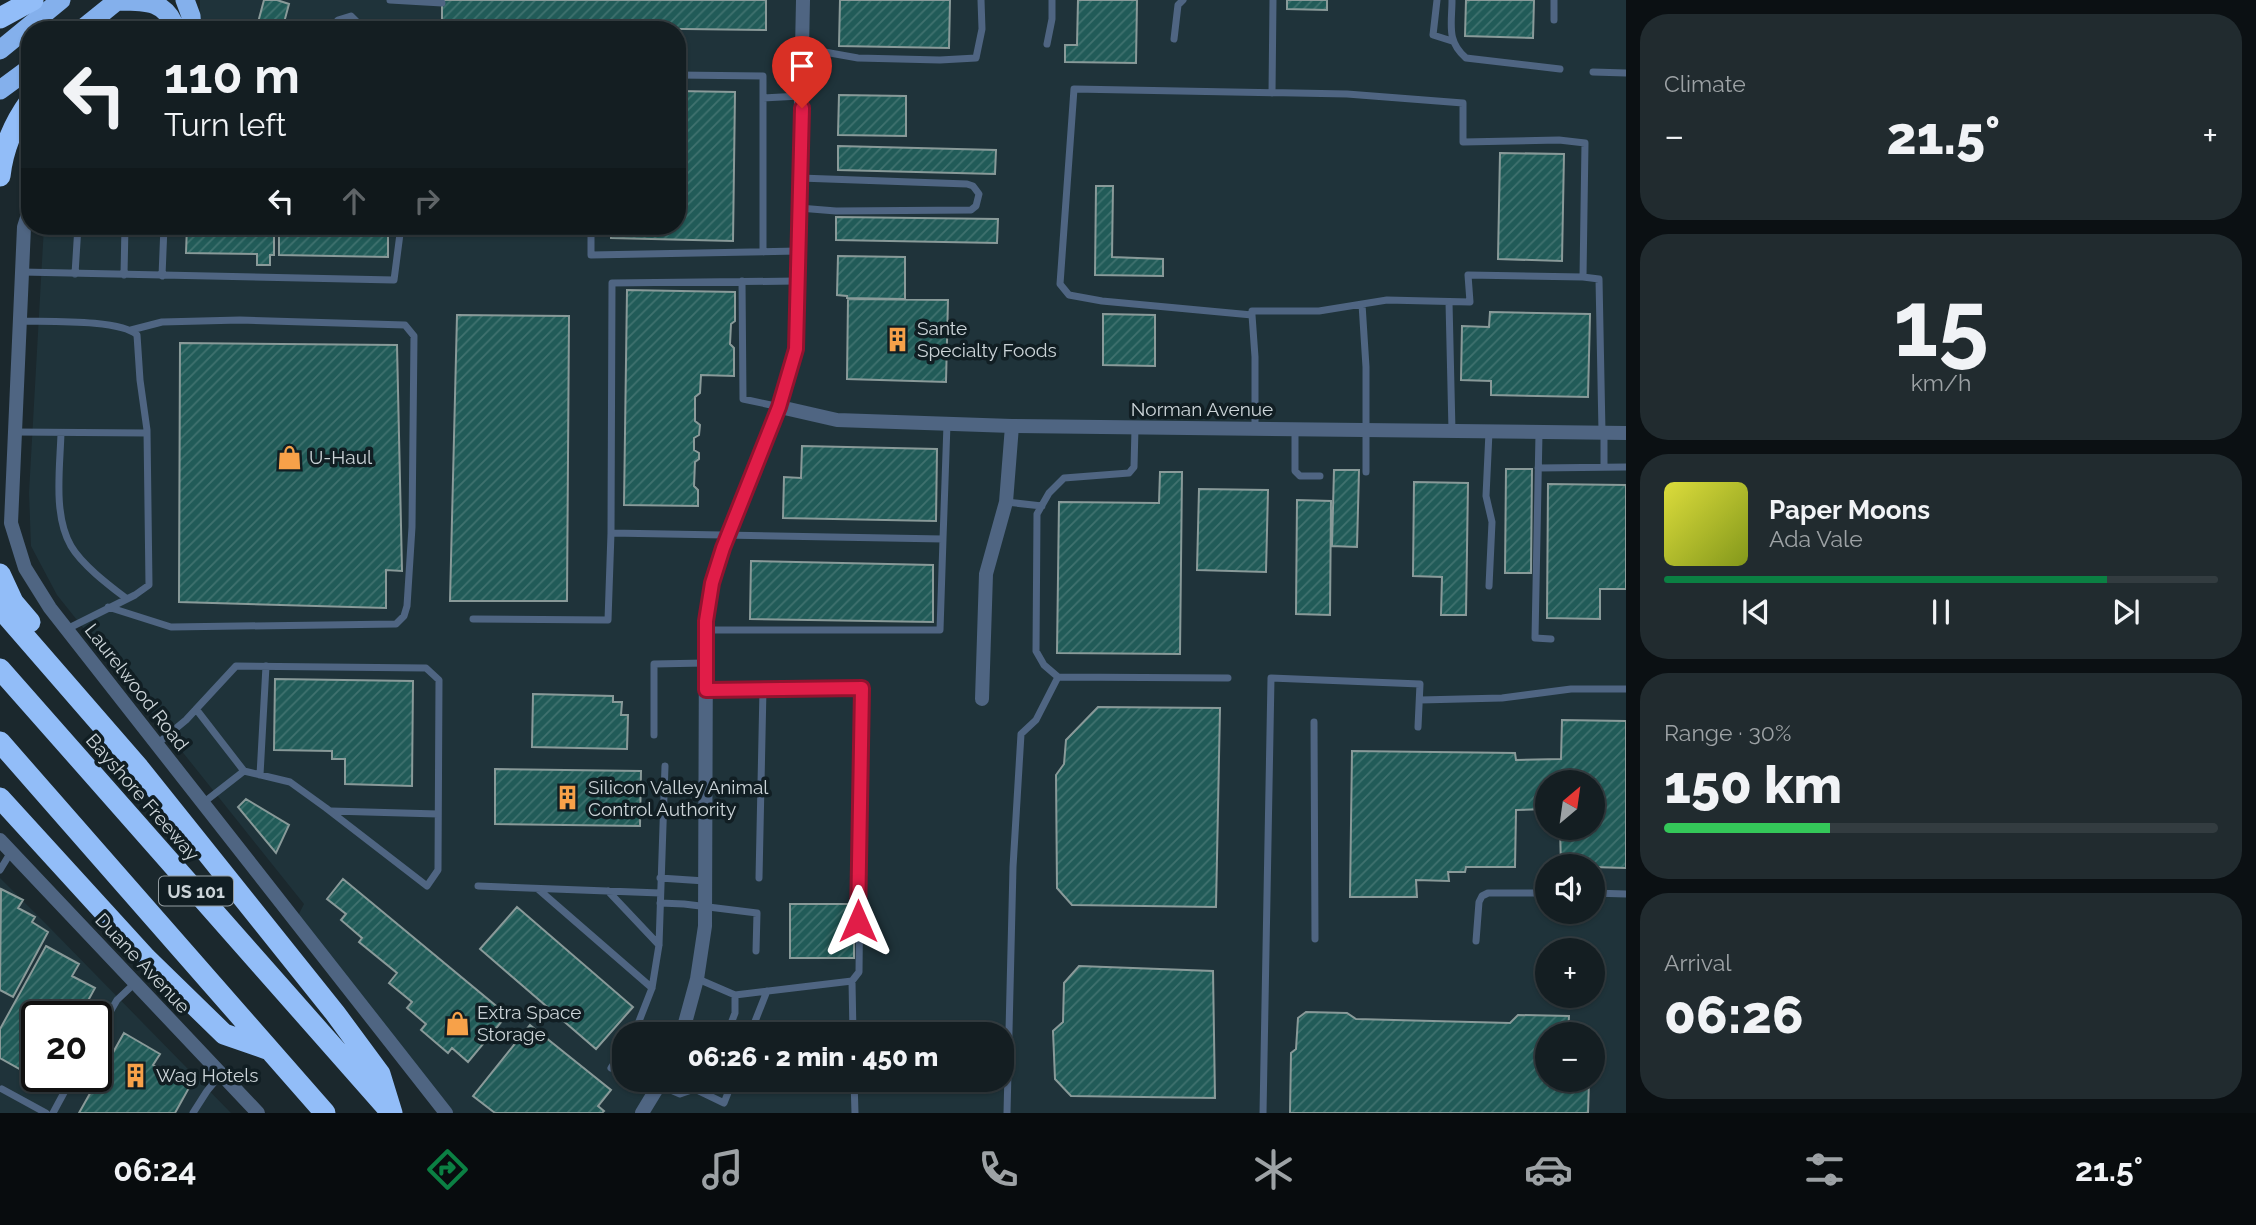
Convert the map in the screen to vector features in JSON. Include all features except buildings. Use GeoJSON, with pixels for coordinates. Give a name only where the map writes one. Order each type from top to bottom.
{"type":"FeatureCollection","features":[{"type":"Feature","properties":{"kind":"highway"},"geometry":{"type":"LineString","coordinates":[[0,18],[33,0]]}},
{"type":"Feature","properties":{"kind":"highway"},"geometry":{"type":"LineString","coordinates":[[35,21],[61,0]]}},
{"type":"Feature","properties":{"kind":"highway"},"geometry":{"type":"LineString","coordinates":[[185,0],[191,21]]}},
{"type":"Feature","properties":{"kind":"highway"},"geometry":{"type":"LineString","coordinates":[[92,21],[117,1],[144,1],[161,6],[174,21]]}},
{"type":"Feature","properties":{"kind":"highway"},"geometry":{"type":"LineString","coordinates":[[0,50],[21,33]]}},
{"type":"Feature","properties":{"kind":"highway"},"geometry":{"type":"LineString","coordinates":[[0,90],[21,75]]}},
{"type":"Feature","properties":{"kind":"highway"},"geometry":{"type":"LineString","coordinates":[[0,176],[9,139],[21,113]]}},
{"type":"Feature","properties":{"kind":"highway"},"geometry":{"type":"LineString","coordinates":[[0,574],[13,601],[123,738],[139,768]]}},
{"type":"Feature","properties":{"kind":"highway"},"geometry":{"type":"LineString","coordinates":[[0,608],[139,768],[327,1002],[380,1074],[392,1113]]}},
{"type":"Feature","properties":{"kind":"highway","name":"Bayshore Freeway"},"geometry":{"type":"LineString","coordinates":[[0,669],[392,1113]]}},
{"type":"Feature","properties":{"kind":"highway","name":"US 101"},"geometry":{"type":"LineString","coordinates":[[0,742],[325,1113]]}},
{"type":"Feature","properties":{"kind":"highway"},"geometry":{"type":"LineString","coordinates":[[0,798],[146,958],[224,1034],[269,1050]]}},
{"type":"Feature","properties":{"kind":"street"},"geometry":{"type":"LineString","coordinates":[[685,1022],[697,979],[705,926],[706,630],[712,583],[728,535],[779,407],[796,349],[803,0]]}},
{"type":"Feature","properties":{"kind":"street","name":"Laurelwood Road"},"geometry":{"type":"LineString","coordinates":[[24,235],[11,523],[25,568],[50,608],[446,1113]]}},
{"type":"Feature","properties":{"kind":"street","name":"Norman Avenue"},"geometry":{"type":"LineString","coordinates":[[779,407],[837,420],[1012,426],[1626,433]]}},
{"type":"Feature","properties":{"kind":"street"},"geometry":{"type":"LineString","coordinates":[[982,699],[986,574],[1006,502],[1012,426]]}},
{"type":"Feature","properties":{"kind":"street","name":"Duane Avenue"},"geometry":{"type":"LineString","coordinates":[[0,840],[258,1113]]}},
{"type":"Feature","properties":{"kind":"street"},"geometry":{"type":"LineString","coordinates":[[642,1113],[655,1092]]}},
{"type":"Feature","properties":{"kind":"lane"},"geometry":{"type":"LineString","coordinates":[[390,0],[442,3]]}},
{"type":"Feature","properties":{"kind":"lane"},"geometry":{"type":"LineString","coordinates":[[802,48],[858,58],[976,58],[982,29],[981,0]]}},
{"type":"Feature","properties":{"kind":"lane"},"geometry":{"type":"LineString","coordinates":[[1047,44],[1052,19],[1052,0]]}},
{"type":"Feature","properties":{"kind":"lane"},"geometry":{"type":"LineString","coordinates":[[1174,40],[1178,5],[1183,0]]}},
{"type":"Feature","properties":{"kind":"lane"},"geometry":{"type":"LineString","coordinates":[[1272,93],[1273,0]]}},
{"type":"Feature","properties":{"kind":"lane"},"geometry":{"type":"LineString","coordinates":[[1437,0],[1433,36],[1452,41]]}},
{"type":"Feature","properties":{"kind":"lane"},"geometry":{"type":"LineString","coordinates":[[1452,0],[1452,41],[1456,50],[1466,58],[1560,69]]}},
{"type":"Feature","properties":{"kind":"lane"},"geometry":{"type":"LineString","coordinates":[[1553,20],[1554,0]]}},
{"type":"Feature","properties":{"kind":"lane"},"geometry":{"type":"LineString","coordinates":[[337,21],[351,16],[356,21]]}},
{"type":"Feature","properties":{"kind":"lane"},"geometry":{"type":"LineString","coordinates":[[1593,72],[1626,73]]}},
{"type":"Feature","properties":{"kind":"lane"},"geometry":{"type":"LineString","coordinates":[[686,75],[763,76],[763,252]]}},
{"type":"Feature","properties":{"kind":"lane"},"geometry":{"type":"LineString","coordinates":[[1252,315],[1102,301],[1069,295],[1060,284],[1074,89],[1347,94],[1463,103],[1463,142],[1559,140],[1585,143],[1583,276]]}},
{"type":"Feature","properties":{"kind":"lane"},"geometry":{"type":"LineString","coordinates":[[763,99],[802,96]]}},
{"type":"Feature","properties":{"kind":"lane"},"geometry":{"type":"LineString","coordinates":[[799,208],[836,211],[971,210],[976,206],[979,194],[974,186],[967,184],[800,178]]}},
{"type":"Feature","properties":{"kind":"lane"},"geometry":{"type":"LineString","coordinates":[[75,274],[77,235]]}},
{"type":"Feature","properties":{"kind":"lane"},"geometry":{"type":"LineString","coordinates":[[124,275],[125,235]]}},
{"type":"Feature","properties":{"kind":"lane"},"geometry":{"type":"LineString","coordinates":[[162,276],[164,235]]}},
{"type":"Feature","properties":{"kind":"lane"},"geometry":{"type":"LineString","coordinates":[[22,272],[394,281],[400,235]]}},
{"type":"Feature","properties":{"kind":"lane"},"geometry":{"type":"LineString","coordinates":[[591,235],[591,255],[799,251]]}},
{"type":"Feature","properties":{"kind":"lane"},"geometry":{"type":"LineString","coordinates":[[1255,428],[1252,311],[1320,311],[1387,300],[1470,302],[1468,275],[1583,276],[1599,279],[1604,466]]}},
{"type":"Feature","properties":{"kind":"lane"},"geometry":{"type":"LineString","coordinates":[[742,281],[743,399],[779,407]]}},
{"type":"Feature","properties":{"kind":"lane"},"geometry":{"type":"LineString","coordinates":[[473,620],[608,620],[612,283],[798,281]]}},
{"type":"Feature","properties":{"kind":"lane"},"geometry":{"type":"LineString","coordinates":[[1449,302],[1452,431]]}},
{"type":"Feature","properties":{"kind":"lane"},"geometry":{"type":"LineString","coordinates":[[1362,304],[1366,367],[1366,472]]}},
{"type":"Feature","properties":{"kind":"lane"},"geometry":{"type":"LineString","coordinates":[[20,321],[100,324],[131,330],[162,322],[240,320],[405,326],[414,336],[412,527],[407,606],[404,616],[396,624],[171,627],[108,607]]}},
{"type":"Feature","properties":{"kind":"lane"},"geometry":{"type":"LineString","coordinates":[[67,629],[149,585],[147,433],[137,335],[131,330]]}},
{"type":"Feature","properties":{"kind":"lane"},"geometry":{"type":"LineString","coordinates":[[706,630],[940,629],[947,424]]}},
{"type":"Feature","properties":{"kind":"lane"},"geometry":{"type":"LineString","coordinates":[[1135,428],[1134,467],[1129,473],[1064,478],[1049,494],[1037,514],[1036,651],[1044,665],[1058,677],[1228,678]]}},
{"type":"Feature","properties":{"kind":"lane"},"geometry":{"type":"LineString","coordinates":[[1295,429],[1295,471],[1300,476],[1320,476]]}},
{"type":"Feature","properties":{"kind":"lane"},"geometry":{"type":"LineString","coordinates":[[1489,431],[1486,496],[1492,522],[1489,586]]}},
{"type":"Feature","properties":{"kind":"lane"},"geometry":{"type":"LineString","coordinates":[[15,432],[147,433]]}},
{"type":"Feature","properties":{"kind":"lane"},"geometry":{"type":"LineString","coordinates":[[1539,432],[1535,638],[1551,639]]}},
{"type":"Feature","properties":{"kind":"lane"},"geometry":{"type":"LineString","coordinates":[[61,433],[59,510],[71,546],[102,579],[127,599]]}},
{"type":"Feature","properties":{"kind":"lane"},"geometry":{"type":"LineString","coordinates":[[1538,468],[1626,467]]}},
{"type":"Feature","properties":{"kind":"lane"},"geometry":{"type":"LineString","coordinates":[[1006,502],[1042,506]]}},
{"type":"Feature","properties":{"kind":"lane"},"geometry":{"type":"LineString","coordinates":[[611,533],[943,540]]}},
{"type":"Feature","properties":{"kind":"lane"},"geometry":{"type":"LineString","coordinates":[[654,735],[654,664],[706,663]]}},
{"type":"Feature","properties":{"kind":"lane"},"geometry":{"type":"LineString","coordinates":[[157,745],[196,709],[236,666],[426,668],[439,680],[438,870],[427,887],[290,782],[244,771],[196,709]]}},
{"type":"Feature","properties":{"kind":"lane"},"geometry":{"type":"LineString","coordinates":[[260,775],[266,666]]}},
{"type":"Feature","properties":{"kind":"lane"},"geometry":{"type":"LineString","coordinates":[[1007,1113],[1013,867],[1021,734],[1036,720],[1058,677]]}},
{"type":"Feature","properties":{"kind":"lane"},"geometry":{"type":"LineString","coordinates":[[1263,1113],[1271,678],[1420,684],[1418,727]]}},
{"type":"Feature","properties":{"kind":"lane"},"geometry":{"type":"LineString","coordinates":[[706,690],[862,688],[859,972],[852,981],[853,1022]]}},
{"type":"Feature","properties":{"kind":"lane"},"geometry":{"type":"LineString","coordinates":[[1420,700],[1502,698],[1571,688],[1626,689]]}},
{"type":"Feature","properties":{"kind":"lane"},"geometry":{"type":"LineString","coordinates":[[759,878],[763,689]]}},
{"type":"Feature","properties":{"kind":"lane"},"geometry":{"type":"LineString","coordinates":[[1314,722],[1315,939]]}},
{"type":"Feature","properties":{"kind":"lane"},"geometry":{"type":"LineString","coordinates":[[639,1022],[652,988],[659,945],[665,766]]}},
{"type":"Feature","properties":{"kind":"lane"},"geometry":{"type":"LineString","coordinates":[[203,803],[244,771]]}},
{"type":"Feature","properties":{"kind":"lane"},"geometry":{"type":"LineString","coordinates":[[331,811],[438,814]]}},
{"type":"Feature","properties":{"kind":"lane"},"geometry":{"type":"LineString","coordinates":[[0,870],[11,851]]}},
{"type":"Feature","properties":{"kind":"lane"},"geometry":{"type":"LineString","coordinates":[[660,878],[705,881]]}},
{"type":"Feature","properties":{"kind":"lane"},"geometry":{"type":"LineString","coordinates":[[478,886],[660,893]]}},
{"type":"Feature","properties":{"kind":"lane"},"geometry":{"type":"LineString","coordinates":[[538,888],[652,988]]}},
{"type":"Feature","properties":{"kind":"lane"},"geometry":{"type":"LineString","coordinates":[[608,891],[659,945]]}},
{"type":"Feature","properties":{"kind":"lane"},"geometry":{"type":"LineString","coordinates":[[1476,941],[1479,902],[1482,896],[1488,893],[1535,893]]}},
{"type":"Feature","properties":{"kind":"lane"},"geometry":{"type":"LineString","coordinates":[[1605,893],[1626,894]]}},
{"type":"Feature","properties":{"kind":"lane"},"geometry":{"type":"LineString","coordinates":[[660,903],[757,913],[756,951]]}},
{"type":"Feature","properties":{"kind":"lane"},"geometry":{"type":"LineString","coordinates":[[697,979],[735,995],[852,981]]}},
{"type":"Feature","properties":{"kind":"lane"},"geometry":{"type":"LineString","coordinates":[[112,1009],[135,983]]}},
{"type":"Feature","properties":{"kind":"lane"},"geometry":{"type":"LineString","coordinates":[[755,1022],[767,991]]}},
{"type":"Feature","properties":{"kind":"lane"},"geometry":{"type":"LineString","coordinates":[[731,1022],[735,995]]}},
{"type":"Feature","properties":{"kind":"lane"},"geometry":{"type":"LineString","coordinates":[[193,1113],[206,1091],[221,1074]]}},
{"type":"Feature","properties":{"kind":"lane"},"geometry":{"type":"LineString","coordinates":[[2,1090],[46,1113]]}},
{"type":"Feature","properties":{"kind":"lane"},"geometry":{"type":"LineString","coordinates":[[53,1113],[65,1092]]}},
{"type":"Feature","properties":{"kind":"lane"},"geometry":{"type":"LineString","coordinates":[[701,1092],[724,1103],[728,1092]]}},
{"type":"Feature","properties":{"kind":"lane"},"geometry":{"type":"LineString","coordinates":[[854,1092],[855,1113]]}},
{"type":"Feature","properties":{"kind":"shaded area"},"geometry":{"type":"Polygon","coordinates":[[[200,0],[1626,0],[1626,1113],[446,1113],[295,922],[304,904],[57,595],[31,546],[29,493],[43,235],[686,235],[686,21],[200,21],[200,0]]]}},
{"type":"Feature","properties":{"kind":"shaded area"},"geometry":{"type":"Polygon","coordinates":[[[0,878],[48,926],[231,1113],[0,1113],[0,878]]]}},
{"type":"Feature","properties":{"kind":"place","name":"Sante Specialty Foods"},"geometry":{"type":"Point","coordinates":[897,339]}},
{"type":"Feature","properties":{"kind":"place","name":"U-Haul"},"geometry":{"type":"Point","coordinates":[289,457]}},
{"type":"Feature","properties":{"kind":"place","name":"Silicon Valley Animal Control Authority"},"geometry":{"type":"Point","coordinates":[568,798]}},
{"type":"Feature","properties":{"kind":"place","name":"Extra Space Storage"},"geometry":{"type":"Point","coordinates":[457,1023]}},
{"type":"Feature","properties":{"kind":"place","name":"Wag Hotels"},"geometry":{"type":"Point","coordinates":[136,1075]}},
{"type":"Feature","properties":{"kind":"route"},"geometry":{"type":"LineString","coordinates":[[802,108],[796,349],[779,407],[723,548],[712,583],[706,621],[706,690],[862,688],[858,921]]}}]}
